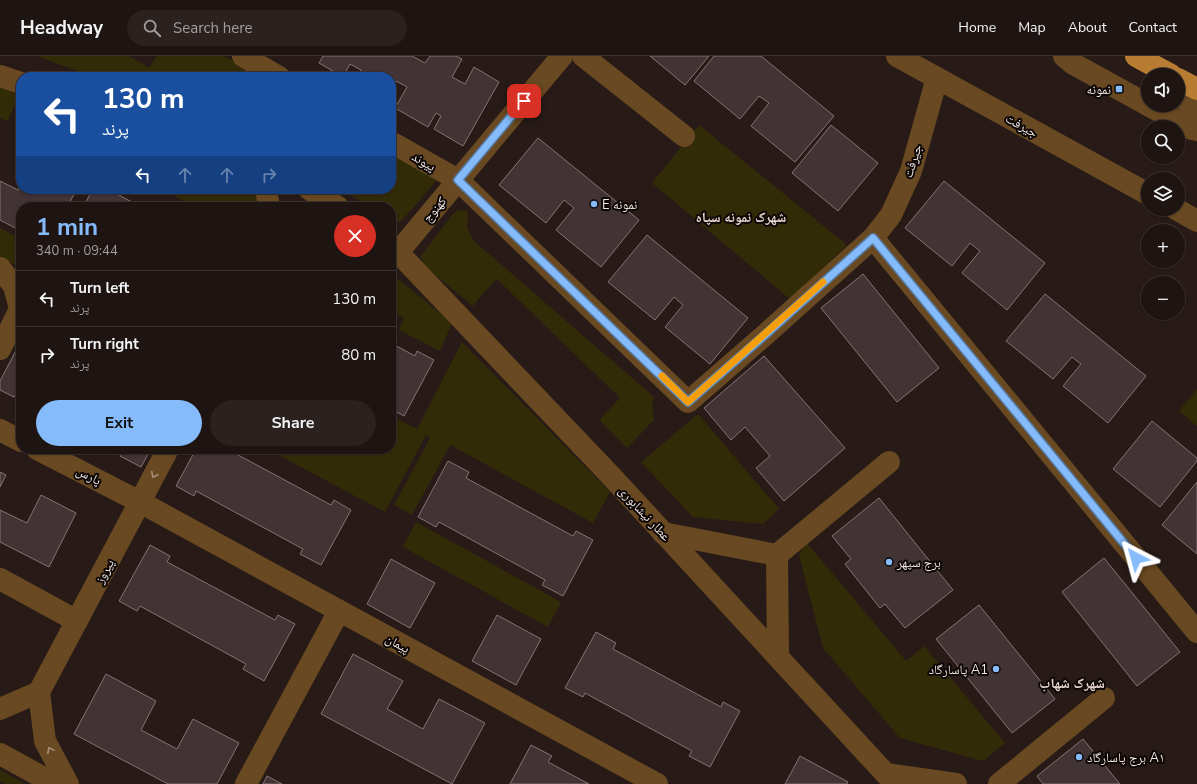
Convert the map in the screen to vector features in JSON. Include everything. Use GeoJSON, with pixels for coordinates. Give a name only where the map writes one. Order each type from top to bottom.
{"type":"FeatureCollection","features":[{"type":"Feature","properties":{"kind":"highway"},"geometry":{"type":"LineString","coordinates":[[1136,56],[1158,68]]}},
{"type":"Feature","properties":{"kind":"highway"},"geometry":{"type":"LineString","coordinates":[[1185,83],[1197,89]]}},
{"type":"Feature","properties":{"kind":"street"},"geometry":{"type":"LineString","coordinates":[[243,56],[270,72]]}},
{"type":"Feature","properties":{"kind":"street","name":"كهنوج"},"geometry":{"type":"LineString","coordinates":[[396,247],[458,180],[562,56]]}},
{"type":"Feature","properties":{"kind":"street"},"geometry":{"type":"LineString","coordinates":[[583,56],[684,136]]}},
{"type":"Feature","properties":{"kind":"street","name":"جيرفت"},"geometry":{"type":"LineString","coordinates":[[897,56],[1141,190]]}},
{"type":"Feature","properties":{"kind":"street"},"geometry":{"type":"LineString","coordinates":[[1064,56],[1072,63],[1141,101]]}},
{"type":"Feature","properties":{"kind":"street"},"geometry":{"type":"LineString","coordinates":[[1123,56],[1141,69]]}},
{"type":"Feature","properties":{"kind":"street"},"geometry":{"type":"LineString","coordinates":[[0,76],[16,81]]}},
{"type":"Feature","properties":{"kind":"street","name":"جیرفت"},"geometry":{"type":"LineString","coordinates":[[688,402],[873,238],[891,215],[911,171],[937,78]]}},
{"type":"Feature","properties":{"kind":"street"},"geometry":{"type":"LineString","coordinates":[[1185,100],[1197,109]]}},
{"type":"Feature","properties":{"kind":"street"},"geometry":{"type":"LineString","coordinates":[[1161,112],[1197,130]]}},
{"type":"Feature","properties":{"kind":"street","name":"پیوند"},"geometry":{"type":"LineString","coordinates":[[396,145],[458,180],[688,402]]}},
{"type":"Feature","properties":{"kind":"street"},"geometry":{"type":"LineString","coordinates":[[317,194],[330,202]]}},
{"type":"Feature","properties":{"kind":"street"},"geometry":{"type":"LineString","coordinates":[[1185,214],[1197,220]]}},
{"type":"Feature","properties":{"kind":"street"},"geometry":{"type":"LineString","coordinates":[[873,238],[1197,632]]}},
{"type":"Feature","properties":{"kind":"street","name":"عطار نیشابوری"},"geometry":{"type":"LineString","coordinates":[[396,249],[664,533],[891,779]]}},
{"type":"Feature","properties":{"kind":"street"},"geometry":{"type":"LineString","coordinates":[[0,268],[14,286],[16,294]]}},
{"type":"Feature","properties":{"kind":"street"},"geometry":{"type":"LineString","coordinates":[[0,349],[16,317]]}},
{"type":"Feature","properties":{"kind":"street"},"geometry":{"type":"LineString","coordinates":[[0,430],[16,438]]}},
{"type":"Feature","properties":{"kind":"street","name":"پارس"},"geometry":{"type":"LineString","coordinates":[[47,454],[140,502]]}},
{"type":"Feature","properties":{"kind":"street","name":"پیروز"},"geometry":{"type":"LineString","coordinates":[[39,692],[165,454]]}},
{"type":"Feature","properties":{"kind":"street"},"geometry":{"type":"LineString","coordinates":[[777,555],[889,462]]}},
{"type":"Feature","properties":{"kind":"street","name":"پیمان"},"geometry":{"type":"LineString","coordinates":[[140,502],[657,784]]}},
{"type":"Feature","properties":{"kind":"street"},"geometry":{"type":"LineString","coordinates":[[664,533],[777,555]]}},
{"type":"Feature","properties":{"kind":"street"},"geometry":{"type":"LineString","coordinates":[[777,555],[778,657]]}},
{"type":"Feature","properties":{"kind":"street"},"geometry":{"type":"LineString","coordinates":[[0,579],[77,621]]}},
{"type":"Feature","properties":{"kind":"street"},"geometry":{"type":"LineString","coordinates":[[246,784],[339,611]]}},
{"type":"Feature","properties":{"kind":"street"},"geometry":{"type":"LineString","coordinates":[[0,709],[39,692],[45,740],[68,784]]}},
{"type":"Feature","properties":{"kind":"street"},"geometry":{"type":"LineString","coordinates":[[999,784],[1104,698]]}},
{"type":"Feature","properties":{"kind":"street"},"geometry":{"type":"LineString","coordinates":[[0,754],[55,784]]}},
{"type":"Feature","properties":{"kind":"street"},"geometry":{"type":"LineString","coordinates":[[891,779],[956,784]]}},
{"type":"Feature","properties":{"kind":"shaded area"},"geometry":{"type":"Polygon","coordinates":[[[37,56],[129,56],[149,68],[157,56],[224,56],[252,72],[80,72],[37,56]]]}},
{"type":"Feature","properties":{"kind":"shaded area"},"geometry":{"type":"Polygon","coordinates":[[[0,85],[16,91],[16,103],[7,121],[0,118],[0,85]]]}},
{"type":"Feature","properties":{"kind":"shaded area"},"geometry":{"type":"Polygon","coordinates":[[[699,125],[847,245],[790,299],[652,183],[699,125]]]}},
{"type":"Feature","properties":{"kind":"shaded area"},"geometry":{"type":"Polygon","coordinates":[[[396,153],[439,177],[400,222],[396,222],[396,202],[362,202],[349,194],[396,194],[396,153]]]}},
{"type":"Feature","properties":{"kind":"shaded area"},"geometry":{"type":"Polygon","coordinates":[[[172,194],[256,194],[257,202],[185,202],[172,194]]]}},
{"type":"Feature","properties":{"kind":"shaded area"},"geometry":{"type":"Polygon","coordinates":[[[459,210],[468,211],[467,228],[474,241],[654,397],[652,405],[654,420],[627,448],[600,421],[620,398],[497,279],[473,306],[428,269],[420,257],[453,214],[459,210]]]}},
{"type":"Feature","properties":{"kind":"shaded area"},"geometry":{"type":"Polygon","coordinates":[[[0,228],[16,236],[16,265],[0,257],[0,228]]]}},
{"type":"Feature","properties":{"kind":"shaded area"},"geometry":{"type":"Polygon","coordinates":[[[396,277],[452,323],[440,351],[399,330],[404,318],[396,314],[396,277]]]}},
{"type":"Feature","properties":{"kind":"shaded area"},"geometry":{"type":"Polygon","coordinates":[[[462,342],[610,492],[593,523],[450,445],[412,515],[394,505],[430,438],[426,435],[385,512],[276,454],[396,454],[396,418],[417,429],[462,342]]]}},
{"type":"Feature","properties":{"kind":"shaded area"},"geometry":{"type":"Polygon","coordinates":[[[1197,389],[1197,426],[1179,411],[1197,389]]]}},
{"type":"Feature","properties":{"kind":"shaded area"},"geometry":{"type":"Polygon","coordinates":[[[698,414],[779,509],[763,524],[693,517],[641,462],[698,414]]]}},
{"type":"Feature","properties":{"kind":"shaded area"},"geometry":{"type":"Polygon","coordinates":[[[416,522],[561,602],[548,627],[403,547],[416,522]]]}},
{"type":"Feature","properties":{"kind":"shaded area"},"geometry":{"type":"Polygon","coordinates":[[[806,542],[906,661],[924,646],[1005,743],[983,761],[900,738],[823,648],[799,555],[806,542]]]}},
{"type":"Feature","properties":{"kind":"shaded area"},"geometry":{"type":"Polygon","coordinates":[[[0,770],[25,784],[5,784],[0,781],[0,770]]]}},
{"type":"Feature","properties":{"kind":"building"},"geometry":{"type":"Polygon","coordinates":[[[323,56],[412,56],[425,63],[430,56],[456,56],[462,59],[452,77],[465,84],[474,67],[499,82],[463,146],[434,129],[441,116],[436,113],[428,127],[396,109],[407,87],[396,81],[396,72],[360,72],[361,70],[350,64],[346,72],[334,72],[319,63],[323,56]]]}},
{"type":"Feature","properties":{"kind":"building"},"geometry":{"type":"Polygon","coordinates":[[[650,56],[709,56],[685,85],[650,56]]]}},
{"type":"Feature","properties":{"kind":"building"},"geometry":{"type":"Polygon","coordinates":[[[714,56],[761,56],[834,116],[795,162],[751,126],[769,103],[759,96],[740,119],[694,81],[714,56]]]}},
{"type":"Feature","properties":{"kind":"building"},"geometry":{"type":"Polygon","coordinates":[[[831,125],[878,163],[838,211],[792,173],[831,125]]]}},
{"type":"Feature","properties":{"kind":"building","name":"E نمونه"},"geometry":{"type":"Polygon","coordinates":[[[538,138],[639,220],[601,267],[556,230],[574,208],[564,200],[546,223],[499,185],[538,138]]]}},
{"type":"Feature","properties":{"kind":"building"},"geometry":{"type":"Polygon","coordinates":[[[0,181],[16,189],[16,194],[74,194],[70,202],[16,202],[16,228],[0,220],[0,181]]]}},
{"type":"Feature","properties":{"kind":"building"},"geometry":{"type":"Polygon","coordinates":[[[944,181],[1045,263],[1007,310],[962,273],[980,251],[970,243],[952,266],[905,228],[944,181]]]}},
{"type":"Feature","properties":{"kind":"building"},"geometry":{"type":"Polygon","coordinates":[[[90,194],[117,194],[132,202],[86,202],[90,194]]]}},
{"type":"Feature","properties":{"kind":"building"},"geometry":{"type":"Polygon","coordinates":[[[647,235],[748,318],[710,364],[665,327],[683,305],[674,297],[655,320],[608,282],[647,235]]]}},
{"type":"Feature","properties":{"kind":"building"},"geometry":{"type":"Polygon","coordinates":[[[863,274],[939,368],[897,402],[821,308],[863,274]]]}},
{"type":"Feature","properties":{"kind":"building"},"geometry":{"type":"Polygon","coordinates":[[[1045,294],[1146,376],[1108,423],[1063,386],[1081,364],[1072,357],[1053,379],[1006,341],[1045,294]]]}},
{"type":"Feature","properties":{"kind":"building"},"geometry":{"type":"Polygon","coordinates":[[[396,346],[415,356],[417,351],[434,360],[404,416],[396,412],[396,346]]]}},
{"type":"Feature","properties":{"kind":"building"},"geometry":{"type":"Polygon","coordinates":[[[16,351],[16,394],[14,397],[0,390],[0,381],[16,351]]]}},
{"type":"Feature","properties":{"kind":"building"},"geometry":{"type":"Polygon","coordinates":[[[764,356],[845,448],[784,501],[756,468],[770,456],[745,427],[731,440],[704,408],[764,356]]]}},
{"type":"Feature","properties":{"kind":"building"},"geometry":{"type":"Polygon","coordinates":[[[1152,421],[1197,458],[1197,461],[1160,507],[1113,469],[1152,421]]]}},
{"type":"Feature","properties":{"kind":"building"},"geometry":{"type":"Polygon","coordinates":[[[121,454],[148,454],[141,467],[120,456],[121,454]]]}},
{"type":"Feature","properties":{"kind":"building"},"geometry":{"type":"Polygon","coordinates":[[[193,454],[236,454],[331,505],[334,500],[351,510],[321,565],[300,554],[303,549],[196,491],[194,496],[176,486],[193,454]]]}},
{"type":"Feature","properties":{"kind":"building"},"geometry":{"type":"Polygon","coordinates":[[[448,461],[469,472],[466,478],[573,536],[576,531],[593,540],[563,596],[542,585],[545,580],[439,522],[436,527],[418,517],[448,461]]]}},
{"type":"Feature","properties":{"kind":"building"},"geometry":{"type":"Polygon","coordinates":[[[0,472],[6,475],[0,487],[0,472]]]}},
{"type":"Feature","properties":{"kind":"building"},"geometry":{"type":"Polygon","coordinates":[[[1197,482],[1197,554],[1162,525],[1197,482]]]}},
{"type":"Feature","properties":{"kind":"building"},"geometry":{"type":"Polygon","coordinates":[[[41,495],[76,513],[49,567],[0,542],[0,510],[27,523],[41,495]]]}},
{"type":"Feature","properties":{"kind":"building","name":"برج سپهر"},"geometry":{"type":"Polygon","coordinates":[[[879,498],[953,590],[905,628],[885,604],[880,608],[845,564],[851,559],[832,536],[879,498]]]}},
{"type":"Feature","properties":{"kind":"building"},"geometry":{"type":"Polygon","coordinates":[[[150,545],[170,556],[167,562],[275,620],[278,615],[295,624],[264,681],[243,669],[246,664],[140,606],[137,611],[119,601],[150,545]]]}},
{"type":"Feature","properties":{"kind":"building"},"geometry":{"type":"Polygon","coordinates":[[[1104,558],[1180,652],[1137,686],[1062,592],[1104,558]]]}},
{"type":"Feature","properties":{"kind":"building"},"geometry":{"type":"Polygon","coordinates":[[[391,559],[435,583],[410,628],[367,604],[391,559]]]}},
{"type":"Feature","properties":{"kind":"building","name":"پاسارگاد A1"},"geometry":{"type":"Polygon","coordinates":[[[979,605],[1055,699],[1012,733],[936,639],[979,605]]]}},
{"type":"Feature","properties":{"kind":"building"},"geometry":{"type":"Polygon","coordinates":[[[497,615],[541,639],[516,685],[472,661],[497,615]]]}},
{"type":"Feature","properties":{"kind":"building"},"geometry":{"type":"Polygon","coordinates":[[[596,632],[616,643],[613,649],[721,707],[723,702],[740,711],[710,767],[689,756],[692,751],[585,693],[583,697],[565,688],[596,632]]]}},
{"type":"Feature","properties":{"kind":"building"},"geometry":{"type":"Polygon","coordinates":[[[353,654],[403,681],[387,709],[423,729],[439,699],[485,723],[452,784],[321,714],[353,654]]]}},
{"type":"Feature","properties":{"kind":"building"},"geometry":{"type":"Polygon","coordinates":[[[106,674],[156,701],[141,730],[177,749],[193,719],[239,743],[217,784],[168,784],[74,734],[106,674]]]}},
{"type":"Feature","properties":{"kind":"building","name":"برج پاسارگاد A۱"},"geometry":{"type":"Polygon","coordinates":[[[1083,739],[1120,784],[1043,784],[1037,776],[1083,739]]]}},
{"type":"Feature","properties":{"kind":"building"},"geometry":{"type":"Polygon","coordinates":[[[531,745],[552,756],[548,762],[589,784],[510,784],[531,745]]]}},
{"type":"Feature","properties":{"kind":"building"},"geometry":{"type":"Polygon","coordinates":[[[800,756],[848,782],[847,784],[785,784],[800,756]]]}},
{"type":"Feature","properties":{"kind":"building"},"geometry":{"type":"Polygon","coordinates":[[[267,776],[282,784],[263,784],[267,776]]]}},
{"type":"Feature","properties":{"kind":"slow traffic"},"geometry":{"type":"LineString","coordinates":[[662,376],[688,402],[823,282]]}},
{"type":"Feature","properties":{"kind":"place","name":"نمونه"},"geometry":{"type":"Point","coordinates":[1119,89]}},
{"type":"Feature","properties":{"kind":"place","name":"E نمونه"},"geometry":{"type":"Point","coordinates":[594,204]}},
{"type":"Feature","properties":{"kind":"place","name":"برج سپهر"},"geometry":{"type":"Point","coordinates":[889,562]}},
{"type":"Feature","properties":{"kind":"place","name":"پاسارگاد A1"},"geometry":{"type":"Point","coordinates":[996,669]}},
{"type":"Feature","properties":{"kind":"place","name":"برج پاسارگاد A۱"},"geometry":{"type":"Point","coordinates":[1079,757]}},
{"type":"Feature","properties":{"kind":"district","name":"شهرک نمونه سپاه"},"geometry":{"type":"Point","coordinates":[741,217]}},
{"type":"Feature","properties":{"kind":"district","name":"شهرک شهاب"},"geometry":{"type":"Point","coordinates":[1072,683]}},
{"type":"Feature","properties":{"kind":"route"},"geometry":{"type":"LineString","coordinates":[[524,101],[458,180],[688,402],[873,238],[1136,558]]}}]}
